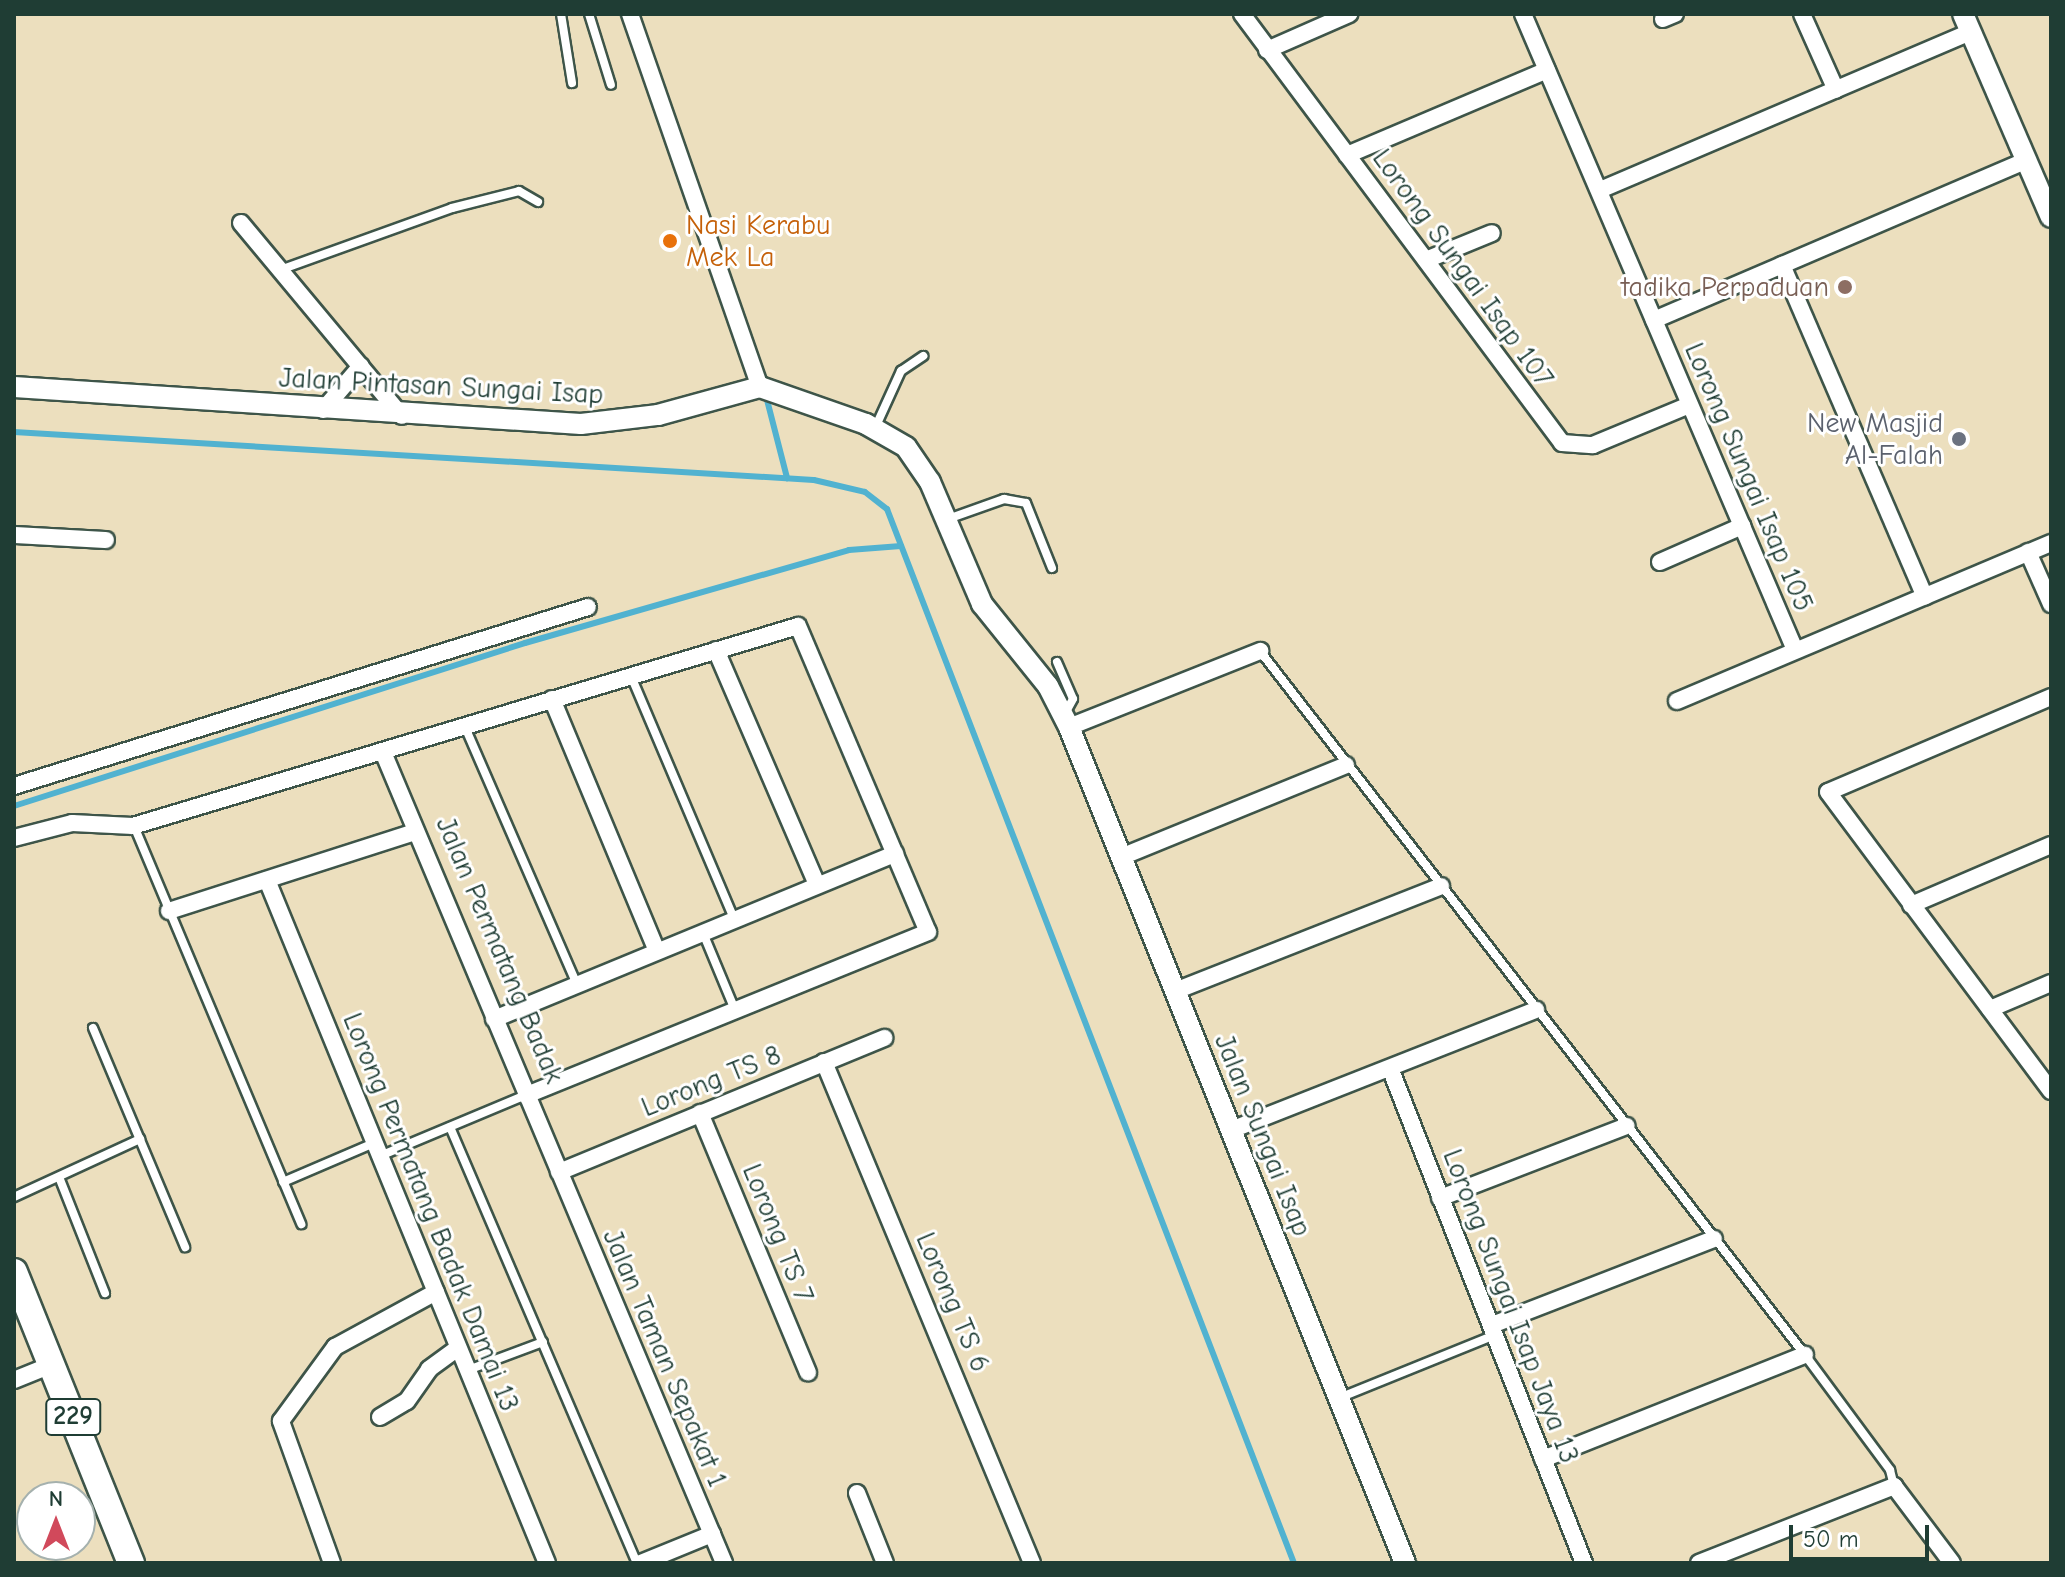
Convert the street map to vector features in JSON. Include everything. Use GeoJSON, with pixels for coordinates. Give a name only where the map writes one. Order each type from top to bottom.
{"type":"FeatureCollection","features":[{"type":"Feature","properties":{"kind":"main road","name":"229"},"geometry":{"type":"LineString","coordinates":[[14,1272],[131,1563]]}},
{"type":"Feature","properties":{"kind":"street"},"geometry":{"type":"LineString","coordinates":[[630,14],[760,387],[875,428],[919,462],[982,604],[1066,721],[1260,651]]}},
{"type":"Feature","properties":{"kind":"street","name":"Lorong Sungai Isap 107"},"geometry":{"type":"LineString","coordinates":[[1242,14],[1562,443],[1593,445],[1689,405]]}},
{"type":"Feature","properties":{"kind":"street"},"geometry":{"type":"LineString","coordinates":[[1267,50],[1349,14]]}},
{"type":"Feature","properties":{"kind":"street","name":"Lorong Sungai Isap 105"},"geometry":{"type":"LineString","coordinates":[[1523,14],[1795,650]]}},
{"type":"Feature","properties":{"kind":"street"},"geometry":{"type":"LineString","coordinates":[[1802,14],[1836,90]]}},
{"type":"Feature","properties":{"kind":"street"},"geometry":{"type":"LineString","coordinates":[[1600,190],[1836,90],[1967,23],[2051,217]]}},
{"type":"Feature","properties":{"kind":"street"},"geometry":{"type":"LineString","coordinates":[[1347,155],[1547,70]]}},
{"type":"Feature","properties":{"kind":"street"},"geometry":{"type":"LineString","coordinates":[[1654,320],[2027,160]]}},
{"type":"Feature","properties":{"kind":"street"},"geometry":{"type":"LineString","coordinates":[[241,223],[402,416]]}},
{"type":"Feature","properties":{"kind":"street"},"geometry":{"type":"LineString","coordinates":[[1426,260],[1492,233]]}},
{"type":"Feature","properties":{"kind":"street"},"geometry":{"type":"LineString","coordinates":[[1782,265],[1925,597]]}},
{"type":"Feature","properties":{"kind":"street"},"geometry":{"type":"LineString","coordinates":[[323,410],[361,366]]}},
{"type":"Feature","properties":{"kind":"street","name":"Jalan Pintasan Sungai Isap"},"geometry":{"type":"LineString","coordinates":[[14,387],[402,416],[623,422],[760,387]]}},
{"type":"Feature","properties":{"kind":"street"},"geometry":{"type":"LineString","coordinates":[[1660,562],[1742,526]]}},
{"type":"Feature","properties":{"kind":"street"},"geometry":{"type":"LineString","coordinates":[[14,535],[106,540]]}},
{"type":"Feature","properties":{"kind":"street"},"geometry":{"type":"LineString","coordinates":[[1677,701],[2051,543]]}},
{"type":"Feature","properties":{"kind":"street"},"geometry":{"type":"LineString","coordinates":[[2028,552],[2051,604]]}},
{"type":"Feature","properties":{"kind":"street"},"geometry":{"type":"LineString","coordinates":[[14,786],[588,607]]}},
{"type":"Feature","properties":{"kind":"street"},"geometry":{"type":"LineString","coordinates":[[14,838],[72,823],[133,826],[798,626],[928,932],[526,1095]]}},
{"type":"Feature","properties":{"kind":"street"},"geometry":{"type":"LineString","coordinates":[[716,650],[817,885]]}},
{"type":"Feature","properties":{"kind":"street"},"geometry":{"type":"LineString","coordinates":[[2051,697],[1828,792],[2051,1091]]}},
{"type":"Feature","properties":{"kind":"street"},"geometry":{"type":"LineString","coordinates":[[552,699],[657,951]]}},
{"type":"Feature","properties":{"kind":"street","name":"Jalan Sungai Isap"},"geometry":{"type":"LineString","coordinates":[[1066,721],[1405,1563]]}},
{"type":"Feature","properties":{"kind":"street","name":"Jalan Permatang Badak"},"geometry":{"type":"LineString","coordinates":[[383,752],[559,1172]]}},
{"type":"Feature","properties":{"kind":"street"},"geometry":{"type":"LineString","coordinates":[[1121,857],[1346,765]]}},
{"type":"Feature","properties":{"kind":"street"},"geometry":{"type":"LineString","coordinates":[[169,911],[415,832]]}},
{"type":"Feature","properties":{"kind":"street"},"geometry":{"type":"LineString","coordinates":[[1911,905],[2051,845]]}},
{"type":"Feature","properties":{"kind":"street"},"geometry":{"type":"LineString","coordinates":[[494,1019],[895,854]]}},
{"type":"Feature","properties":{"kind":"street","name":"Lorong Permatang Badak Damai 13"},"geometry":{"type":"LineString","coordinates":[[267,880],[547,1563]]}},
{"type":"Feature","properties":{"kind":"street"},"geometry":{"type":"LineString","coordinates":[[1175,991],[1441,886]]}},
{"type":"Feature","properties":{"kind":"street"},"geometry":{"type":"LineString","coordinates":[[1990,1009],[2051,983]]}},
{"type":"Feature","properties":{"kind":"street"},"geometry":{"type":"LineString","coordinates":[[1231,1130],[1536,1010]]}},
{"type":"Feature","properties":{"kind":"street","name":"Lorong TS 8"},"geometry":{"type":"LineString","coordinates":[[559,1172],[884,1038]]}},
{"type":"Feature","properties":{"kind":"street","name":"Lorong TS 6"},"geometry":{"type":"LineString","coordinates":[[824,1062],[1032,1563]]}},
{"type":"Feature","properties":{"kind":"street","name":"Lorong Sungai Isap Jaya 13"},"geometry":{"type":"LineString","coordinates":[[1390,1068],[1584,1563]]}},
{"type":"Feature","properties":{"kind":"street","name":"Lorong TS 7"},"geometry":{"type":"LineString","coordinates":[[700,1113],[808,1372]]}},
{"type":"Feature","properties":{"kind":"street"},"geometry":{"type":"LineString","coordinates":[[1440,1198],[1627,1126]]}},
{"type":"Feature","properties":{"kind":"street","name":"Jalan Taman Sepakat 1"},"geometry":{"type":"LineString","coordinates":[[559,1172],[724,1563]]}},
{"type":"Feature","properties":{"kind":"street"},"geometry":{"type":"LineString","coordinates":[[1494,1330],[1714,1239]]}},
{"type":"Feature","properties":{"kind":"street"},"geometry":{"type":"LineString","coordinates":[[332,1563],[281,1421],[335,1347],[436,1292]]}},
{"type":"Feature","properties":{"kind":"street"},"geometry":{"type":"LineString","coordinates":[[380,1417],[407,1401],[429,1369],[458,1348]]}},
{"type":"Feature","properties":{"kind":"street"},"geometry":{"type":"LineString","coordinates":[[1543,1459],[1805,1355]]}},
{"type":"Feature","properties":{"kind":"street"},"geometry":{"type":"LineString","coordinates":[[14,1380],[51,1365]]}},
{"type":"Feature","properties":{"kind":"street"},"geometry":{"type":"LineString","coordinates":[[1699,1563],[1894,1486],[1952,1563]]}},
{"type":"Feature","properties":{"kind":"street"},"geometry":{"type":"LineString","coordinates":[[857,1493],[885,1563]]}},
{"type":"Feature","properties":{"kind":"street"},"geometry":{"type":"LineString","coordinates":[[639,1563],[712,1534]]}},
{"type":"Feature","properties":{"kind":"lane"},"geometry":{"type":"LineString","coordinates":[[561,14],[572,83]]}},
{"type":"Feature","properties":{"kind":"lane"},"geometry":{"type":"LineString","coordinates":[[589,14],[611,85]]}},
{"type":"Feature","properties":{"kind":"lane"},"geometry":{"type":"LineString","coordinates":[[279,270],[452,208],[519,191],[538,202]]}},
{"type":"Feature","properties":{"kind":"lane"},"geometry":{"type":"LineString","coordinates":[[875,428],[901,371],[923,356]]}},
{"type":"Feature","properties":{"kind":"lane"},"geometry":{"type":"LineString","coordinates":[[944,520],[1004,499],[1026,503],[1052,568]]}},
{"type":"Feature","properties":{"kind":"lane"},"geometry":{"type":"LineString","coordinates":[[1260,651],[1805,1355],[1890,1470],[1894,1486]]}},
{"type":"Feature","properties":{"kind":"lane"},"geometry":{"type":"LineString","coordinates":[[1057,662],[1073,699],[1066,721]]}},
{"type":"Feature","properties":{"kind":"lane"},"geometry":{"type":"LineString","coordinates":[[630,676],[734,919]]}},
{"type":"Feature","properties":{"kind":"lane"},"geometry":{"type":"LineString","coordinates":[[465,727],[577,984]]}},
{"type":"Feature","properties":{"kind":"lane"},"geometry":{"type":"LineString","coordinates":[[133,826],[301,1224]]}},
{"type":"Feature","properties":{"kind":"lane"},"geometry":{"type":"LineString","coordinates":[[703,932],[735,1010]]}},
{"type":"Feature","properties":{"kind":"lane"},"geometry":{"type":"LineString","coordinates":[[93,1028],[185,1247]]}},
{"type":"Feature","properties":{"kind":"lane"},"geometry":{"type":"LineString","coordinates":[[283,1182],[450,1127],[526,1095]]}},
{"type":"Feature","properties":{"kind":"lane"},"geometry":{"type":"LineString","coordinates":[[450,1127],[639,1563]]}},
{"type":"Feature","properties":{"kind":"lane"},"geometry":{"type":"LineString","coordinates":[[14,1197],[140,1139]]}},
{"type":"Feature","properties":{"kind":"lane"},"geometry":{"type":"LineString","coordinates":[[59,1177],[105,1293]]}},
{"type":"Feature","properties":{"kind":"lane"},"geometry":{"type":"LineString","coordinates":[[1338,1398],[1494,1330]]}},
{"type":"Feature","properties":{"kind":"lane"},"geometry":{"type":"LineString","coordinates":[[468,1370],[543,1342]]}},
{"type":"Feature","properties":{"kind":"waterway"},"geometry":{"type":"LineString","coordinates":[[766,396],[787,478]]}},
{"type":"Feature","properties":{"kind":"waterway"},"geometry":{"type":"LineString","coordinates":[[14,432],[814,480],[865,492],[887,509],[1294,1563]]}},
{"type":"Feature","properties":{"kind":"waterway"},"geometry":{"type":"LineString","coordinates":[[14,806],[525,643],[849,550],[901,546]]}},
{"type":"Feature","properties":{"kind":"place","name":"Nasi Kerabu Mek La"},"geometry":{"type":"Point","coordinates":[670,241]}},
{"type":"Feature","properties":{"kind":"place","name":"tadika Perpaduan"},"geometry":{"type":"Point","coordinates":[1845,287]}},
{"type":"Feature","properties":{"kind":"place","name":"New Masjid Al-Falah"},"geometry":{"type":"Point","coordinates":[1959,439]}}]}
